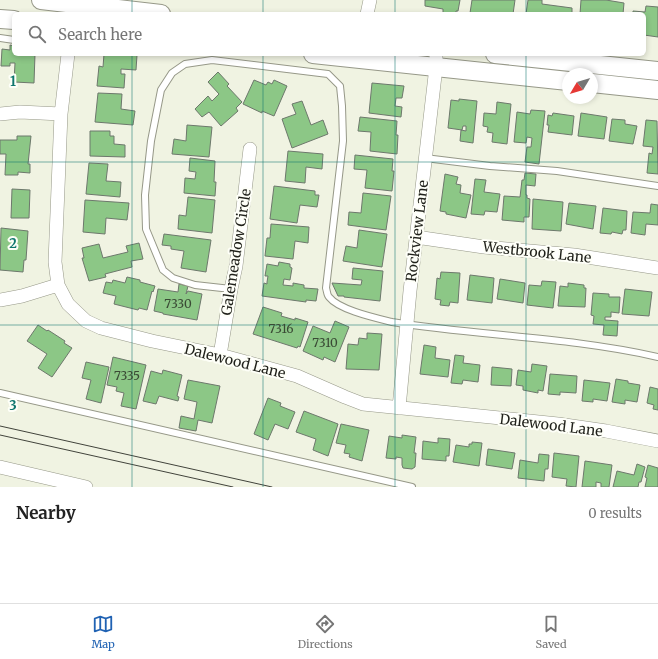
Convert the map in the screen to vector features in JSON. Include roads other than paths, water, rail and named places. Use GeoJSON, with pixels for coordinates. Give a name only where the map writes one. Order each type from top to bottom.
{"type":"FeatureCollection","features":[{"type":"Feature","properties":{"kind":"main road"},"geometry":{"type":"LineString","coordinates":[[41,0],[77,6],[140,12]]}},
{"type":"Feature","properties":{"kind":"main road"},"geometry":{"type":"LineString","coordinates":[[0,19],[12,20]]}},
{"type":"Feature","properties":{"kind":"main road"},"geometry":{"type":"LineString","coordinates":[[346,56],[436,60],[562,80]]}},
{"type":"Feature","properties":{"kind":"main road"},"geometry":{"type":"LineString","coordinates":[[513,56],[658,72]]}},
{"type":"Feature","properties":{"kind":"main road"},"geometry":{"type":"LineString","coordinates":[[598,84],[658,90]]}},
{"type":"Feature","properties":{"kind":"street"},"geometry":{"type":"LineString","coordinates":[[367,12],[370,0]]}},
{"type":"Feature","properties":{"kind":"street","name":"Dalewood Lane"},"geometry":{"type":"LineString","coordinates":[[68,56],[61,114],[55,262],[58,285],[68,304],[86,321],[101,328],[152,341],[220,355],[297,376],[363,404],[558,424],[658,441]]}},
{"type":"Feature","properties":{"kind":"street","name":"Rockview Lane"},"geometry":{"type":"LineString","coordinates":[[399,408],[406,324],[436,60]]}},
{"type":"Feature","properties":{"kind":"street"},"geometry":{"type":"LineString","coordinates":[[0,114],[20,112],[61,114]]}},
{"type":"Feature","properties":{"kind":"street","name":"Galemeadow Circle"},"geometry":{"type":"LineString","coordinates":[[220,355],[236,266],[250,149]]}},
{"type":"Feature","properties":{"kind":"street","name":"Westbrook Lane"},"geometry":{"type":"LineString","coordinates":[[416,236],[484,247],[574,255],[658,268]]}},
{"type":"Feature","properties":{"kind":"street"},"geometry":{"type":"LineString","coordinates":[[0,300],[22,296],[58,285]]}},
{"type":"Feature","properties":{"kind":"street"},"geometry":{"type":"LineString","coordinates":[[0,467],[68,485],[86,487]]}},
{"type":"Feature","properties":{"kind":"lane"},"geometry":{"type":"LineString","coordinates":[[0,38],[12,40]]}},
{"type":"Feature","properties":{"kind":"lane"},"geometry":{"type":"LineString","coordinates":[[231,289],[195,285],[173,278],[163,270],[146,229],[145,194],[151,140],[161,90],[172,73],[185,64],[212,60],[328,74],[340,86],[343,140],[326,288],[328,296],[335,303],[368,316],[406,324],[573,342],[658,357]]}},
{"type":"Feature","properties":{"kind":"lane"},"geometry":{"type":"LineString","coordinates":[[425,158],[490,166],[557,171],[658,186]]}},
{"type":"Feature","properties":{"kind":"lane"},"geometry":{"type":"LineString","coordinates":[[0,393],[412,487]]}},
{"type":"Feature","properties":{"kind":"tram line"},"geometry":{"type":"LineString","coordinates":[[0,426],[272,487]]}},
{"type":"Feature","properties":{"kind":"tram line"},"geometry":{"type":"LineString","coordinates":[[0,435],[233,487]]}}]}
